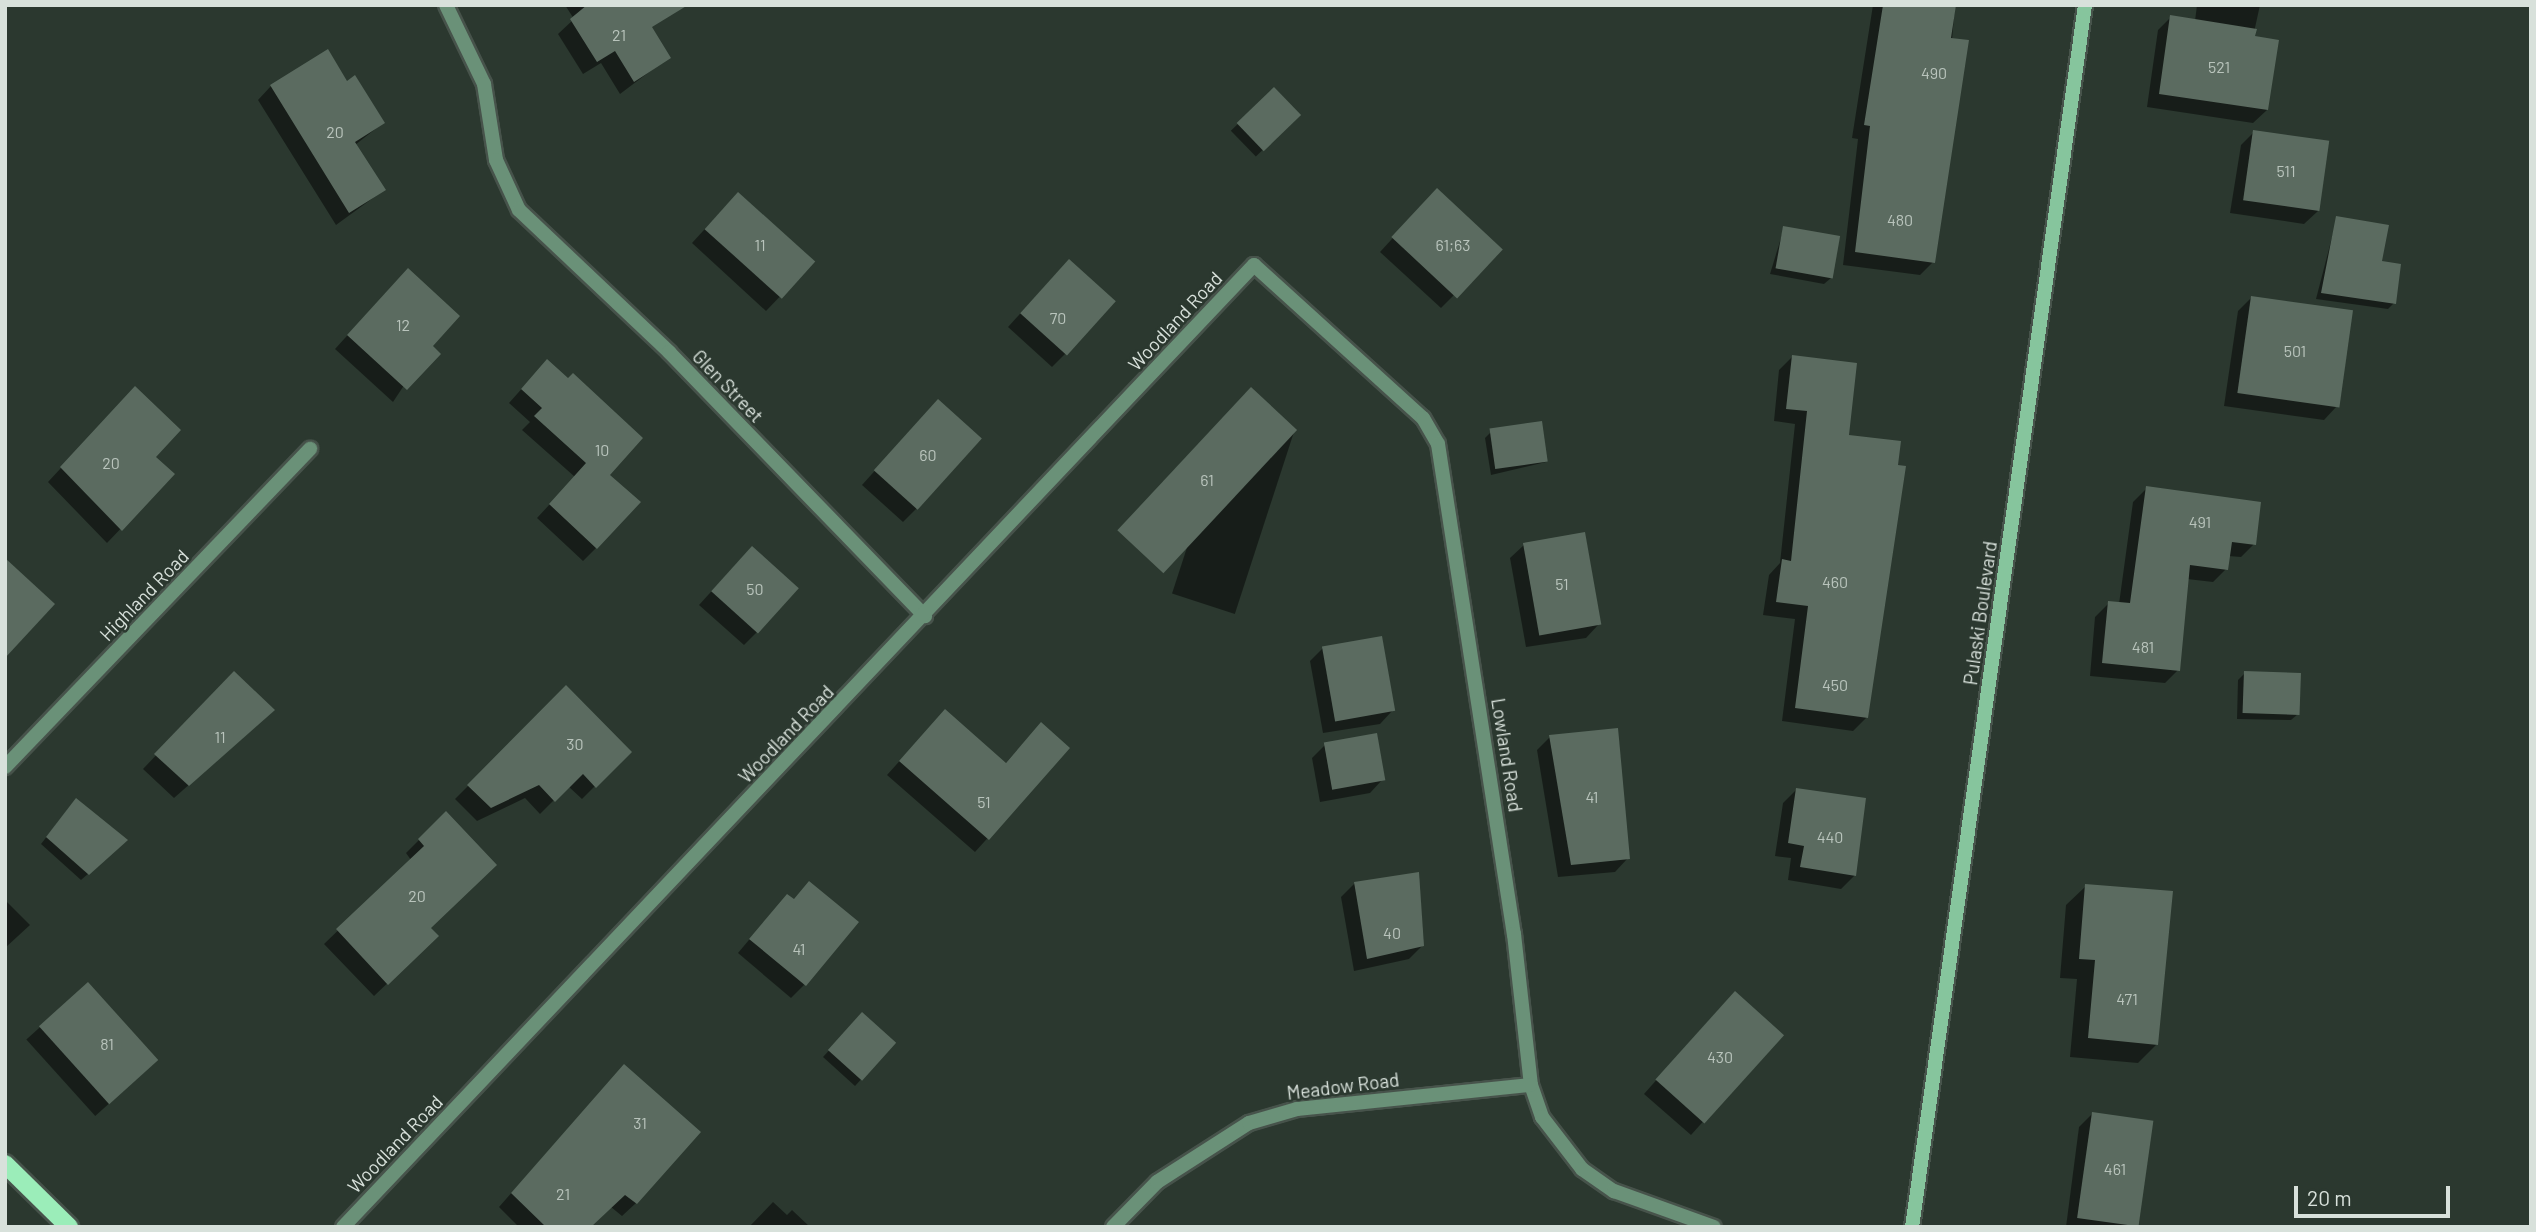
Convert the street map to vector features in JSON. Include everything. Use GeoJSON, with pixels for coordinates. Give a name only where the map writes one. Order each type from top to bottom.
{"type":"FeatureCollection","features":[{"type":"Feature","properties":{"kind":"main road","name":"Pulaski Boulevard"},"geometry":{"type":"LineString","coordinates":[[1912,1227],[2085,5]]}},
{"type":"Feature","properties":{"kind":"main road"},"geometry":{"type":"LineString","coordinates":[[5,1164],[69,1227]]}},
{"type":"Feature","properties":{"kind":"street","name":"Glen Street"},"geometry":{"type":"LineString","coordinates":[[446,5],[484,84],[503,185],[539,234],[669,352],[925,616]]}},
{"type":"Feature","properties":{"kind":"street","name":"Woodland Road"},"geometry":{"type":"LineString","coordinates":[[344,1227],[925,616],[1254,265]]}},
{"type":"Feature","properties":{"kind":"street","name":"Lowland Road"},"geometry":{"type":"LineString","coordinates":[[1254,265],[1423,418],[1438,444],[1514,934],[1531,1085],[1542,1117],[1582,1169],[1650,1207],[1714,1227]]}},
{"type":"Feature","properties":{"kind":"street","name":"Highland Road"},"geometry":{"type":"LineString","coordinates":[[5,767],[310,449]]}},
{"type":"Feature","properties":{"kind":"street","name":"Meadow Road"},"geometry":{"type":"LineString","coordinates":[[1113,1227],[1157,1182],[1249,1123],[1297,1109],[1531,1085]]}},
{"type":"Feature","properties":{"kind":"building"},"geometry":{"type":"Polygon","coordinates":[[[587,5],[688,5],[652,27],[671,58],[634,82],[615,51],[597,62],[570,19],[587,5]]]}},
{"type":"Feature","properties":{"kind":"building"},"geometry":{"type":"Polygon","coordinates":[[[1883,5],[1956,5],[1951,38],[1969,40],[1935,263],[1855,252],[1870,126],[1864,125],[1883,5]]]}},
{"type":"Feature","properties":{"kind":"building"},"geometry":{"type":"Polygon","coordinates":[[[2170,15],[2257,29],[2255,36],[2279,40],[2268,110],[2159,94],[2170,15]]]}},
{"type":"Feature","properties":{"kind":"building"},"geometry":{"type":"Polygon","coordinates":[[[328,49],[347,81],[355,75],[385,123],[355,142],[386,190],[349,213],[270,85],[328,49]]]}},
{"type":"Feature","properties":{"kind":"building"},"geometry":{"type":"Polygon","coordinates":[[[1274,87],[1301,115],[1264,151],[1237,123],[1274,87]]]}},
{"type":"Feature","properties":{"kind":"building"},"geometry":{"type":"Polygon","coordinates":[[[2253,130],[2329,141],[2319,211],[2243,200],[2253,130]]]}},
{"type":"Feature","properties":{"kind":"building"},"geometry":{"type":"Polygon","coordinates":[[[1437,188],[1503,249],[1457,298],[1391,237],[1437,188]]]}},
{"type":"Feature","properties":{"kind":"building"},"geometry":{"type":"Polygon","coordinates":[[[738,192],[815,262],[782,299],[705,229],[738,192]]]}},
{"type":"Feature","properties":{"kind":"building"},"geometry":{"type":"Polygon","coordinates":[[[2336,216],[2389,225],[2382,261],[2401,264],[2396,304],[2321,293],[2336,216]]]}},
{"type":"Feature","properties":{"kind":"building"},"geometry":{"type":"Polygon","coordinates":[[[1783,226],[1840,236],[1833,278],[1776,268],[1783,226]]]}},
{"type":"Feature","properties":{"kind":"building"},"geometry":{"type":"Polygon","coordinates":[[[1069,259],[1116,301],[1067,355],[1020,313],[1069,259]]]}},
{"type":"Feature","properties":{"kind":"building"},"geometry":{"type":"Polygon","coordinates":[[[408,268],[460,316],[433,346],[441,354],[407,390],[347,335],[408,268]]]}},
{"type":"Feature","properties":{"kind":"building"},"geometry":{"type":"Polygon","coordinates":[[[2251,296],[2353,310],[2339,407],[2237,393],[2251,296]]]}},
{"type":"Feature","properties":{"kind":"building"},"geometry":{"type":"Polygon","coordinates":[[[1792,355],[1857,363],[1849,435],[1901,441],[1898,465],[1906,466],[1868,718],[1795,708],[1808,606],[1776,602],[1782,559],[1791,561],[1807,411],[1786,409],[1792,355]]]}},
{"type":"Feature","properties":{"kind":"building"},"geometry":{"type":"Polygon","coordinates":[[[547,359],[568,378],[573,373],[643,438],[610,475],[641,502],[597,549],[549,504],[586,463],[534,416],[542,408],[521,389],[547,359]]]}},
{"type":"Feature","properties":{"kind":"building"},"geometry":{"type":"Polygon","coordinates":[[[135,386],[181,430],[156,457],[175,474],[122,531],[60,467],[135,386]]]}},
{"type":"Feature","properties":{"kind":"building"},"geometry":{"type":"Polygon","coordinates":[[[1251,387],[1297,430],[1163,573],[1117,530],[1251,387]]]}},
{"type":"Feature","properties":{"kind":"building"},"geometry":{"type":"Polygon","coordinates":[[[938,399],[982,438],[918,510],[874,470],[938,399]]]}},
{"type":"Feature","properties":{"kind":"building"},"geometry":{"type":"Polygon","coordinates":[[[1542,421],[1548,462],[1495,469],[1490,428],[1542,421]]]}},
{"type":"Feature","properties":{"kind":"building"},"geometry":{"type":"Polygon","coordinates":[[[2146,486],[2261,502],[2256,545],[2232,542],[2228,570],[2190,565],[2180,671],[2102,663],[2108,601],[2130,603],[2146,486]]]}},
{"type":"Feature","properties":{"kind":"building"},"geometry":{"type":"Polygon","coordinates":[[[1585,532],[1601,625],[1539,636],[1523,543],[1585,532]]]}},
{"type":"Feature","properties":{"kind":"building"},"geometry":{"type":"Polygon","coordinates":[[[752,546],[799,588],[758,633],[711,591],[752,546]]]}},
{"type":"Feature","properties":{"kind":"building"},"geometry":{"type":"Polygon","coordinates":[[[5,558],[55,604],[5,658],[5,558]]]}},
{"type":"Feature","properties":{"kind":"building"},"geometry":{"type":"Polygon","coordinates":[[[1382,636],[1395,711],[1335,721],[1322,647],[1382,636]]]}},
{"type":"Feature","properties":{"kind":"building"},"geometry":{"type":"Polygon","coordinates":[[[234,671],[275,710],[189,786],[154,754],[234,671]]]}},
{"type":"Feature","properties":{"kind":"building"},"geometry":{"type":"Polygon","coordinates":[[[2244,671],[2301,673],[2299,715],[2243,713],[2244,671]]]}},
{"type":"Feature","properties":{"kind":"building"},"geometry":{"type":"Polygon","coordinates":[[[566,685],[632,752],[596,788],[583,774],[555,802],[539,785],[491,808],[467,785],[566,685]]]}},
{"type":"Feature","properties":{"kind":"building"},"geometry":{"type":"Polygon","coordinates":[[[945,709],[1006,763],[1041,722],[1070,748],[989,840],[899,761],[945,709]]]}},
{"type":"Feature","properties":{"kind":"building"},"geometry":{"type":"Polygon","coordinates":[[[1618,728],[1630,859],[1571,865],[1549,735],[1618,728]]]}},
{"type":"Feature","properties":{"kind":"building"},"geometry":{"type":"Polygon","coordinates":[[[1377,733],[1385,780],[1332,790],[1324,742],[1377,733]]]}},
{"type":"Feature","properties":{"kind":"building"},"geometry":{"type":"Polygon","coordinates":[[[1796,788],[1866,798],[1856,876],[1800,867],[1804,846],[1788,843],[1796,788]]]}},
{"type":"Feature","properties":{"kind":"building"},"geometry":{"type":"Polygon","coordinates":[[[76,798],[128,840],[89,875],[46,837],[76,798]]]}},
{"type":"Feature","properties":{"kind":"building"},"geometry":{"type":"Polygon","coordinates":[[[446,811],[497,865],[431,928],[439,936],[388,985],[336,929],[424,846],[418,839],[446,811]]]}},
{"type":"Feature","properties":{"kind":"building"},"geometry":{"type":"Polygon","coordinates":[[[1419,872],[1424,946],[1367,959],[1354,882],[1419,872]]]}},
{"type":"Feature","properties":{"kind":"building"},"geometry":{"type":"Polygon","coordinates":[[[809,881],[859,922],[806,986],[749,939],[787,894],[794,899],[809,881]]]}},
{"type":"Feature","properties":{"kind":"building"},"geometry":{"type":"Polygon","coordinates":[[[2085,884],[2173,891],[2158,1045],[2088,1038],[2095,960],[2079,959],[2085,884]]]}},
{"type":"Feature","properties":{"kind":"building"},"geometry":{"type":"Polygon","coordinates":[[[88,982],[158,1060],[109,1104],[39,1026],[88,982]]]}},
{"type":"Feature","properties":{"kind":"building"},"geometry":{"type":"Polygon","coordinates":[[[1735,991],[1784,1035],[1704,1124],[1655,1079],[1735,991]]]}},
{"type":"Feature","properties":{"kind":"building"},"geometry":{"type":"Polygon","coordinates":[[[862,1012],[896,1043],[862,1081],[828,1050],[862,1012]]]}},
{"type":"Feature","properties":{"kind":"building"},"geometry":{"type":"Polygon","coordinates":[[[624,1064],[701,1132],[637,1204],[625,1195],[591,1227],[546,1227],[511,1193],[624,1064]]]}},
{"type":"Feature","properties":{"kind":"building"},"geometry":{"type":"Polygon","coordinates":[[[2092,1112],[2153,1121],[2139,1227],[2077,1218],[2092,1112]]]}}]}
